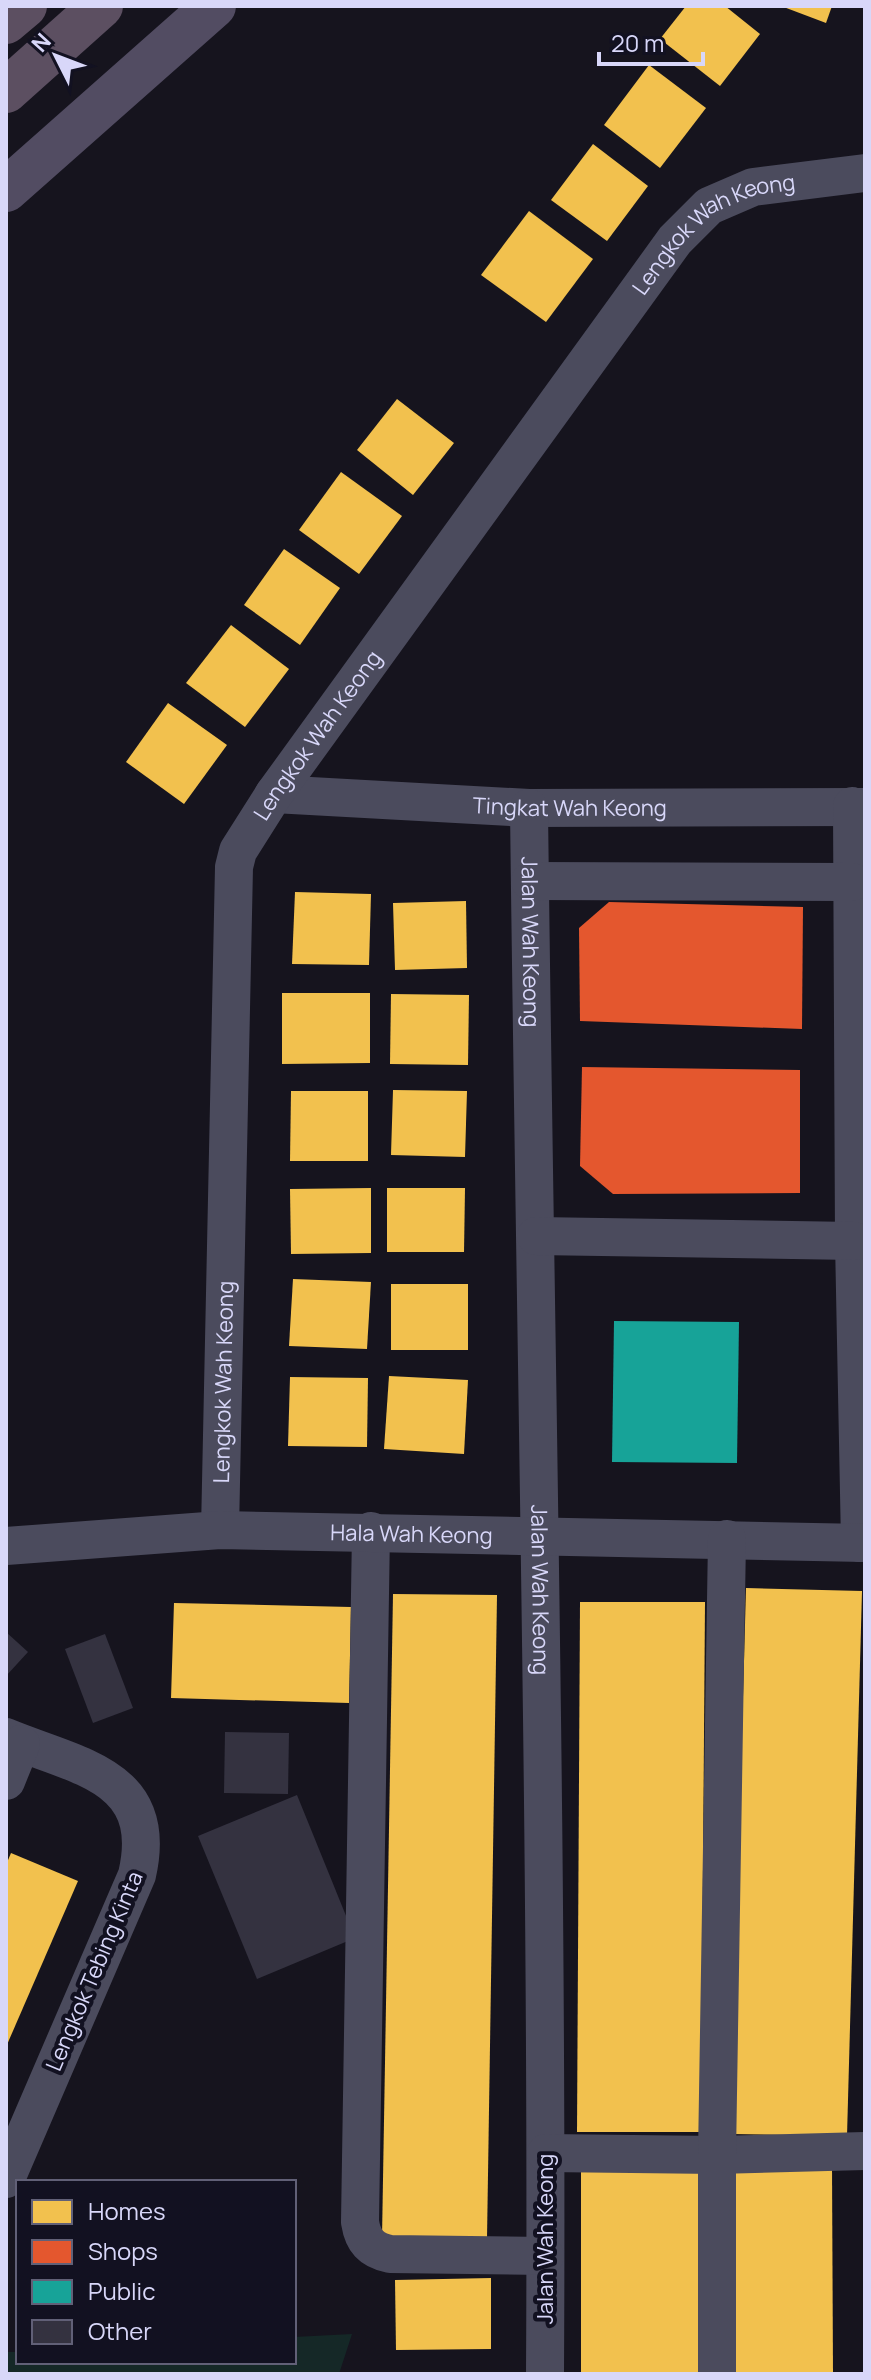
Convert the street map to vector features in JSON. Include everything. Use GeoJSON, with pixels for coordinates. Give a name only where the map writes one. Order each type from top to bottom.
{"type":"FeatureCollection","features":[{"type":"Feature","properties":{"kind":"highway"},"geometry":{"type":"LineString","coordinates":[[6,22],[25,6]]}},
{"type":"Feature","properties":{"kind":"highway"},"geometry":{"type":"LineString","coordinates":[[6,91],[101,6]]}},
{"type":"Feature","properties":{"kind":"main road"},"geometry":{"type":"LineString","coordinates":[[6,190],[214,6]]}},
{"type":"Feature","properties":{"kind":"street","name":"Lengkok Wah Keong"},"geometry":{"type":"LineString","coordinates":[[220,1530],[234,867],[238,851],[274,794],[675,240],[709,206],[753,187],[865,173]]}},
{"type":"Feature","properties":{"kind":"street","name":"Tingkat Wah Keong"},"geometry":{"type":"LineString","coordinates":[[274,794],[529,808],[859,807]]}},
{"type":"Feature","properties":{"kind":"street"},"geometry":{"type":"LineString","coordinates":[[859,807],[852,882],[854,1241],[863,1543]]}},
{"type":"Feature","properties":{"kind":"street","name":"Jalan Wah Keong"},"geometry":{"type":"LineString","coordinates":[[529,808],[541,1535],[545,2374]]}},
{"type":"Feature","properties":{"kind":"street"},"geometry":{"type":"LineString","coordinates":[[530,881],[852,882]]}},
{"type":"Feature","properties":{"kind":"street"},"geometry":{"type":"LineString","coordinates":[[536,1236],[854,1241]]}},
{"type":"Feature","properties":{"kind":"street","name":"Hala Wah Keong"},"geometry":{"type":"LineString","coordinates":[[6,1546],[220,1530],[863,1543]]}},
{"type":"Feature","properties":{"kind":"street"},"geometry":{"type":"LineString","coordinates":[[371,1531],[362,2235],[368,2245],[390,2254],[545,2256]]}},
{"type":"Feature","properties":{"kind":"street"},"geometry":{"type":"LineString","coordinates":[[717,2374],[717,2155],[727,1539]]}},
{"type":"Feature","properties":{"kind":"street"},"geometry":{"type":"LineString","coordinates":[[6,1781],[14,1741]]}},
{"type":"Feature","properties":{"kind":"street","name":"Lengkok Tebing Kinta"},"geometry":{"type":"LineString","coordinates":[[6,2179],[137,1875],[142,1850],[141,1825],[131,1802],[114,1784],[93,1771],[14,1741]]}},
{"type":"Feature","properties":{"kind":"street"},"geometry":{"type":"LineString","coordinates":[[546,2153],[717,2155],[865,2151]]}},
{"type":"Feature","properties":{"kind":"green space"},"geometry":{"type":"Polygon","coordinates":[[[352,2334],[339,2374],[6,2374],[6,2352],[16,2352],[16,2364],[296,2364],[296,2337],[352,2334]]]}},
{"type":"Feature","properties":{"kind":"building: Homes"},"geometry":{"type":"Polygon","coordinates":[[[686,6],[725,6],[760,34],[720,86],[660,39],[686,6]]]}},
{"type":"Feature","properties":{"kind":"building: Homes"},"geometry":{"type":"Polygon","coordinates":[[[781,6],[832,6],[826,23],[781,6]]]}},
{"type":"Feature","properties":{"kind":"building: Homes"},"geometry":{"type":"Polygon","coordinates":[[[649,65],[706,108],[660,168],[604,125],[649,65]]]}},
{"type":"Feature","properties":{"kind":"building: Homes"},"geometry":{"type":"Polygon","coordinates":[[[593,144],[648,186],[607,241],[551,200],[593,144]]]}},
{"type":"Feature","properties":{"kind":"building: Homes"},"geometry":{"type":"Polygon","coordinates":[[[529,211],[593,259],[546,322],[481,275],[529,211]]]}},
{"type":"Feature","properties":{"kind":"building: Homes"},"geometry":{"type":"Polygon","coordinates":[[[397,399],[454,443],[413,495],[357,450],[397,399]]]}},
{"type":"Feature","properties":{"kind":"building: Homes"},"geometry":{"type":"Polygon","coordinates":[[[341,472],[402,516],[359,574],[299,530],[341,472]]]}},
{"type":"Feature","properties":{"kind":"building: Homes"},"geometry":{"type":"Polygon","coordinates":[[[284,549],[340,588],[300,645],[244,605],[284,549]]]}},
{"type":"Feature","properties":{"kind":"building: Homes"},"geometry":{"type":"Polygon","coordinates":[[[231,625],[289,669],[245,727],[186,683],[231,625]]]}},
{"type":"Feature","properties":{"kind":"building: Homes"},"geometry":{"type":"Polygon","coordinates":[[[168,703],[227,745],[184,804],[126,762],[168,703]]]}},
{"type":"Feature","properties":{"kind":"building: Homes"},"geometry":{"type":"Polygon","coordinates":[[[295,892],[371,894],[369,965],[292,964],[295,892]]]}},
{"type":"Feature","properties":{"kind":"building: Homes"},"geometry":{"type":"Polygon","coordinates":[[[466,901],[467,968],[395,970],[393,903],[466,901]]]}},
{"type":"Feature","properties":{"kind":"building: Homes"},"geometry":{"type":"Polygon","coordinates":[[[282,993],[370,993],[370,1063],[282,1064],[282,993]]]}},
{"type":"Feature","properties":{"kind":"building: Homes"},"geometry":{"type":"Polygon","coordinates":[[[391,994],[469,995],[468,1065],[390,1064],[391,994]]]}},
{"type":"Feature","properties":{"kind":"building: Homes"},"geometry":{"type":"Polygon","coordinates":[[[393,1090],[467,1091],[465,1157],[391,1155],[393,1090]]]}},
{"type":"Feature","properties":{"kind":"building: Homes"},"geometry":{"type":"Polygon","coordinates":[[[291,1091],[368,1091],[368,1161],[290,1161],[291,1091]]]}},
{"type":"Feature","properties":{"kind":"building: Homes"},"geometry":{"type":"Polygon","coordinates":[[[371,1188],[371,1253],[291,1254],[290,1189],[371,1188]]]}},
{"type":"Feature","properties":{"kind":"building: Homes"},"geometry":{"type":"Polygon","coordinates":[[[387,1188],[465,1188],[464,1252],[387,1252],[387,1188]]]}},
{"type":"Feature","properties":{"kind":"building: Homes"},"geometry":{"type":"Polygon","coordinates":[[[293,1279],[371,1282],[367,1349],[289,1346],[293,1279]]]}},
{"type":"Feature","properties":{"kind":"building: Homes"},"geometry":{"type":"Polygon","coordinates":[[[391,1284],[468,1284],[468,1350],[391,1350],[391,1284]]]}},
{"type":"Feature","properties":{"kind":"building: Homes"},"geometry":{"type":"Polygon","coordinates":[[[389,1376],[468,1380],[464,1454],[384,1449],[389,1376]]]}},
{"type":"Feature","properties":{"kind":"building: Homes"},"geometry":{"type":"Polygon","coordinates":[[[290,1377],[368,1378],[367,1447],[288,1446],[290,1377]]]}},
{"type":"Feature","properties":{"kind":"building: Homes"},"geometry":{"type":"Polygon","coordinates":[[[746,1588],[862,1591],[847,2136],[731,2134],[746,1588]]]}},
{"type":"Feature","properties":{"kind":"building: Homes"},"geometry":{"type":"Polygon","coordinates":[[[393,1594],[497,1595],[487,2239],[382,2238],[393,1594]]]}},
{"type":"Feature","properties":{"kind":"building: Homes"},"geometry":{"type":"Polygon","coordinates":[[[580,1602],[705,1602],[701,2132],[577,2132],[580,1602]]]}},
{"type":"Feature","properties":{"kind":"building: Homes"},"geometry":{"type":"Polygon","coordinates":[[[174,1603],[351,1607],[349,1703],[171,1698],[174,1603]]]}},
{"type":"Feature","properties":{"kind":"building: Homes"},"geometry":{"type":"Polygon","coordinates":[[[11,1853],[78,1881],[6,2047],[6,1865],[11,1853]]]}},
{"type":"Feature","properties":{"kind":"building: Homes"},"geometry":{"type":"Polygon","coordinates":[[[832,2166],[833,2374],[734,2374],[734,2168],[832,2166]]]}},
{"type":"Feature","properties":{"kind":"building: Homes"},"geometry":{"type":"Polygon","coordinates":[[[699,2169],[699,2374],[581,2374],[581,2171],[699,2169]]]}},
{"type":"Feature","properties":{"kind":"building: Homes"},"geometry":{"type":"Polygon","coordinates":[[[491,2278],[491,2349],[396,2350],[395,2280],[491,2278]]]}},
{"type":"Feature","properties":{"kind":"building: Shops"},"geometry":{"type":"Polygon","coordinates":[[[609,902],[803,907],[802,1029],[580,1021],[579,928],[609,902]]]}},
{"type":"Feature","properties":{"kind":"building: Shops"},"geometry":{"type":"Polygon","coordinates":[[[582,1067],[800,1070],[800,1193],[613,1194],[580,1166],[582,1067]]]}},
{"type":"Feature","properties":{"kind":"building: Public"},"geometry":{"type":"Polygon","coordinates":[[[614,1321],[739,1322],[737,1463],[612,1462],[614,1321]]]}},
{"type":"Feature","properties":{"kind":"building: Other"},"geometry":{"type":"Polygon","coordinates":[[[6,1632],[28,1652],[6,1676],[6,1632]]]}},
{"type":"Feature","properties":{"kind":"building: Other"},"geometry":{"type":"Polygon","coordinates":[[[105,1634],[133,1708],[93,1723],[65,1649],[105,1634]]]}},
{"type":"Feature","properties":{"kind":"building: Other"},"geometry":{"type":"Polygon","coordinates":[[[225,1732],[289,1733],[288,1794],[224,1793],[225,1732]]]}},
{"type":"Feature","properties":{"kind":"building: Other"},"geometry":{"type":"Polygon","coordinates":[[[297,1795],[355,1938],[257,1979],[198,1836],[297,1795]]]}}]}
